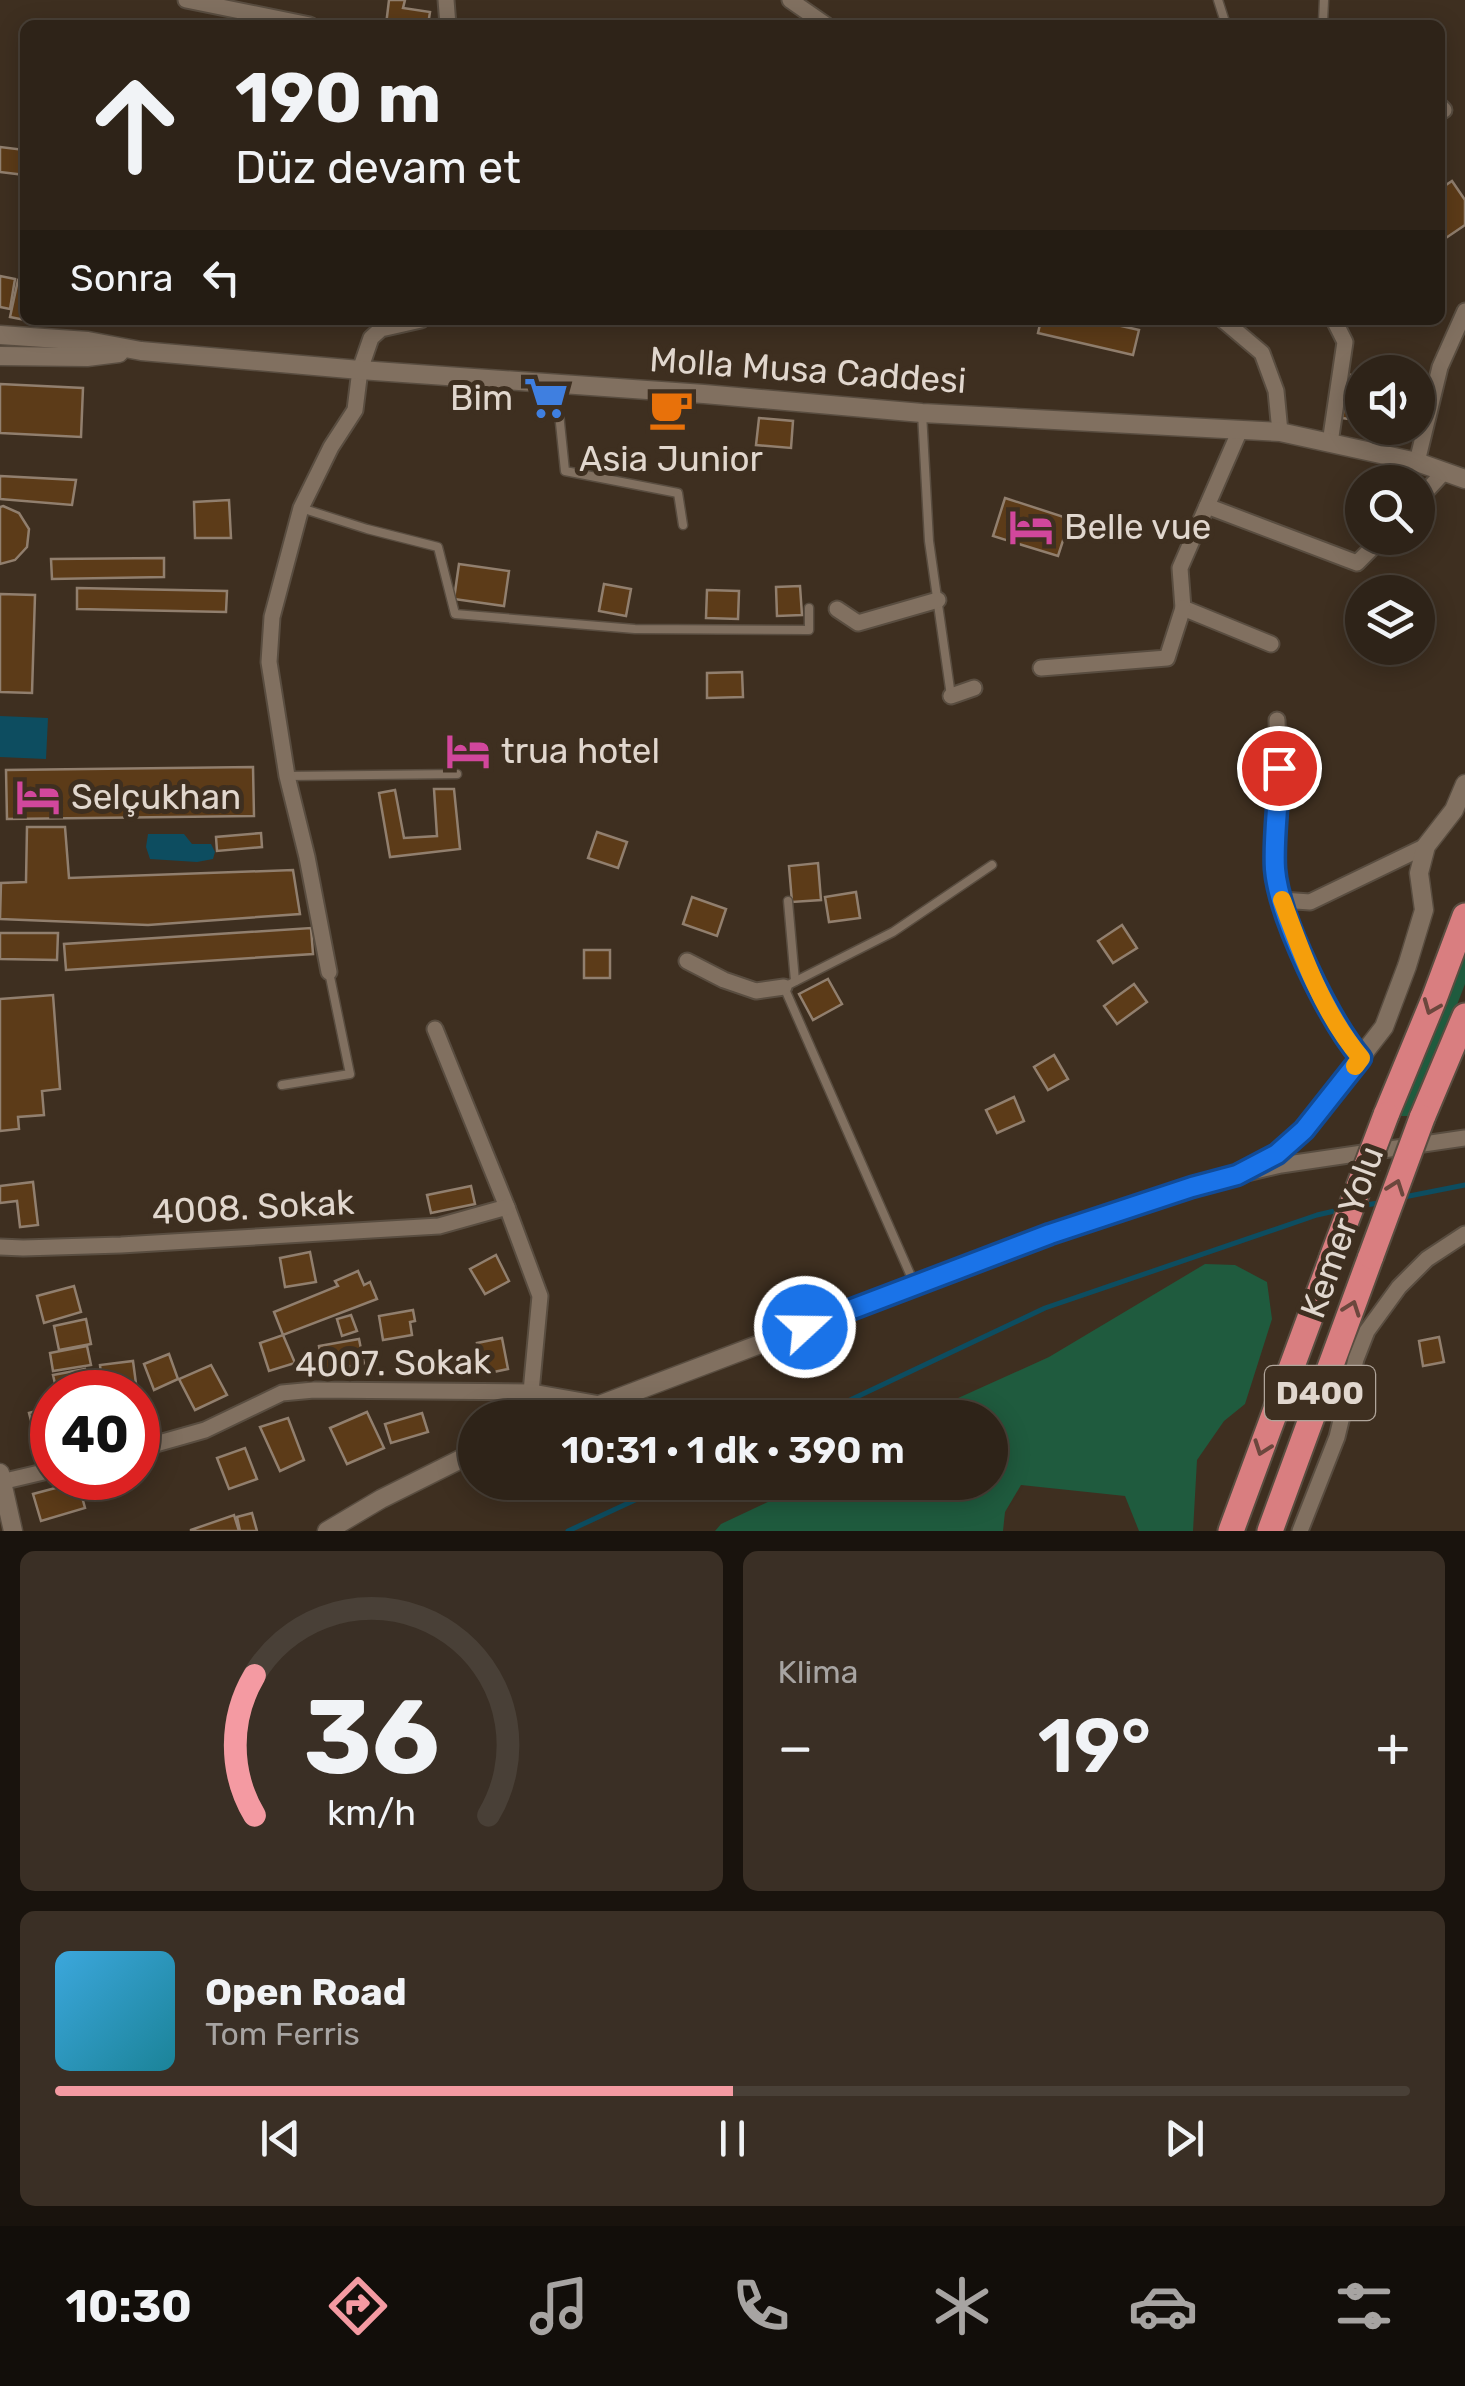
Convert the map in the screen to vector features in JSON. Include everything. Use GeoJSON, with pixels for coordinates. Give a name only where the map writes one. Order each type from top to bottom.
{"type":"FeatureCollection","features":[{"type":"Feature","properties":{"kind":"highway","name":"D400"},"geometry":{"type":"LineString","coordinates":[[1231,1531],[1386,1115],[1465,916]]}},
{"type":"Feature","properties":{"kind":"highway","name":"Kemer Yolu"},"geometry":{"type":"LineString","coordinates":[[1270,1531],[1345,1356],[1371,1256],[1465,1016]]}},
{"type":"Feature","properties":{"kind":"street"},"geometry":{"type":"LineString","coordinates":[[186,0],[285,20]]}},
{"type":"Feature","properties":{"kind":"street"},"geometry":{"type":"LineString","coordinates":[[790,0],[819,20]]}},
{"type":"Feature","properties":{"kind":"street"},"geometry":{"type":"LineString","coordinates":[[1418,462],[1440,367],[1465,311]]}},
{"type":"Feature","properties":{"kind":"street"},"geometry":{"type":"LineString","coordinates":[[329,972],[288,776],[269,662],[272,617],[301,508],[331,447],[355,410],[360,370],[371,338],[382,329],[399,325]]}},
{"type":"Feature","properties":{"kind":"street"},"geometry":{"type":"LineString","coordinates":[[1229,325],[1262,353],[1276,390],[1280,432]]}},
{"type":"Feature","properties":{"kind":"street"},"geometry":{"type":"LineString","coordinates":[[1330,444],[1345,342],[1336,325]]}},
{"type":"Feature","properties":{"kind":"street"},"geometry":{"type":"LineString","coordinates":[[0,335],[141,351]]}},
{"type":"Feature","properties":{"kind":"street"},"geometry":{"type":"LineString","coordinates":[[0,356],[87,357],[141,351]]}},
{"type":"Feature","properties":{"kind":"street","name":"Molla Musa Caddesi"},"geometry":{"type":"LineString","coordinates":[[141,351],[922,413],[1280,432],[1418,462],[1465,479]]}},
{"type":"Feature","properties":{"kind":"street"},"geometry":{"type":"LineString","coordinates":[[1041,668],[1167,658],[1183,608],[1180,568],[1240,430]]}},
{"type":"Feature","properties":{"kind":"street"},"geometry":{"type":"LineString","coordinates":[[1435,482],[1444,472]]}},
{"type":"Feature","properties":{"kind":"street"},"geometry":{"type":"LineString","coordinates":[[1207,506],[1357,563],[1365,555]]}},
{"type":"Feature","properties":{"kind":"street"},"geometry":{"type":"LineString","coordinates":[[837,609],[858,623],[938,600]]}},
{"type":"Feature","properties":{"kind":"street"},"geometry":{"type":"LineString","coordinates":[[1183,608],[1271,644]]}},
{"type":"Feature","properties":{"kind":"street"},"geometry":{"type":"LineString","coordinates":[[951,696],[974,688]]}},
{"type":"Feature","properties":{"kind":"street"},"geometry":{"type":"LineString","coordinates":[[1277,720],[1279,798],[1275,870],[1282,900],[1324,1001],[1344,1038],[1361,1058]]}},
{"type":"Feature","properties":{"kind":"street"},"geometry":{"type":"LineString","coordinates":[[1237,1175],[1277,1154],[1304,1130],[1384,1027],[1424,910],[1420,873],[1426,846],[1454,810],[1465,784]]}},
{"type":"Feature","properties":{"kind":"street"},"geometry":{"type":"LineString","coordinates":[[1282,900],[1310,902],[1426,846]]}},
{"type":"Feature","properties":{"kind":"street"},"geometry":{"type":"LineString","coordinates":[[687,962],[756,991],[789,984]]}},
{"type":"Feature","properties":{"kind":"street"},"geometry":{"type":"LineString","coordinates":[[435,1029],[540,1296],[531,1392]]}},
{"type":"Feature","properties":{"kind":"street"},"geometry":{"type":"LineString","coordinates":[[610,1400],[1050,1234],[1192,1187],[1281,1164],[1465,1138]]}},
{"type":"Feature","properties":{"kind":"street","name":"4008. Sokak"},"geometry":{"type":"LineString","coordinates":[[0,1247],[438,1226],[508,1207]]}},
{"type":"Feature","properties":{"kind":"street"},"geometry":{"type":"LineString","coordinates":[[1300,1531],[1337,1437],[1345,1356],[1427,1259],[1465,1234]]}},
{"type":"Feature","properties":{"kind":"street","name":"4007. Sokak"},"geometry":{"type":"LineString","coordinates":[[160,1443],[204,1430],[282,1393],[531,1392],[576,1400]]}},
{"type":"Feature","properties":{"kind":"street"},"geometry":{"type":"LineString","coordinates":[[327,1531],[458,1460]]}},
{"type":"Feature","properties":{"kind":"street"},"geometry":{"type":"LineString","coordinates":[[13,1531],[1,1478],[30,1473]]}},
{"type":"Feature","properties":{"kind":"lane"},"geometry":{"type":"LineString","coordinates":[[556,384],[565,471],[678,492],[682,524]]}},
{"type":"Feature","properties":{"kind":"lane"},"geometry":{"type":"LineString","coordinates":[[922,413],[929,542],[951,696]]}},
{"type":"Feature","properties":{"kind":"lane"},"geometry":{"type":"LineString","coordinates":[[301,508],[438,547],[455,614],[636,629],[809,630],[809,608]]}},
{"type":"Feature","properties":{"kind":"lane"},"geometry":{"type":"LineString","coordinates":[[288,776],[457,774]]}},
{"type":"Feature","properties":{"kind":"lane"},"geometry":{"type":"LineString","coordinates":[[789,984],[892,932],[992,865]]}},
{"type":"Feature","properties":{"kind":"lane"},"geometry":{"type":"LineString","coordinates":[[788,901],[789,984],[915,1285]]}},
{"type":"Feature","properties":{"kind":"lane"},"geometry":{"type":"LineString","coordinates":[[282,1085],[350,1074],[329,972]]}},
{"type":"Feature","properties":{"kind":"green space"},"geometry":{"type":"Polygon","coordinates":[[[1465,946],[1465,984],[1414,1116],[1398,1116],[1465,946]]]}},
{"type":"Feature","properties":{"kind":"green space"},"geometry":{"type":"Polygon","coordinates":[[[1205,1264],[1235,1265],[1267,1282],[1272,1319],[1245,1404],[1224,1421],[1197,1460],[1193,1531],[1139,1531],[1125,1496],[1021,1485],[1005,1512],[1003,1531],[715,1531],[721,1524],[772,1500],[1008,1500],[1008,1400],[954,1400],[1049,1357],[1205,1264]]]}},
{"type":"Feature","properties":{"kind":"water"},"geometry":{"type":"Polygon","coordinates":[[[0,716],[48,718],[46,759],[0,757],[0,716]]]}},
{"type":"Feature","properties":{"kind":"water"},"geometry":{"type":"Polygon","coordinates":[[[148,834],[184,834],[192,844],[211,844],[213,859],[150,859],[146,847],[148,834]]]}},
{"type":"Feature","properties":{"kind":"building"},"geometry":{"type":"Polygon","coordinates":[[[389,0],[405,0],[403,8],[430,12],[429,20],[387,20],[389,0]]]}},
{"type":"Feature","properties":{"kind":"building"},"geometry":{"type":"Polygon","coordinates":[[[0,147],[20,149],[20,174],[0,172],[0,147]]]}},
{"type":"Feature","properties":{"kind":"building"},"geometry":{"type":"Polygon","coordinates":[[[1452,181],[1465,200],[1465,225],[1445,239],[1445,186],[1452,181]]]}},
{"type":"Feature","properties":{"kind":"building"},"geometry":{"type":"Polygon","coordinates":[[[0,276],[15,279],[10,309],[0,307],[0,276]]]}},
{"type":"Feature","properties":{"kind":"building"},"geometry":{"type":"Polygon","coordinates":[[[18,280],[20,280],[20,319],[10,317],[18,280]]]}},
{"type":"Feature","properties":{"kind":"building"},"geometry":{"type":"Polygon","coordinates":[[[1040,325],[1117,325],[1139,330],[1133,355],[1038,333],[1040,325]]]}},
{"type":"Feature","properties":{"kind":"building"},"geometry":{"type":"Polygon","coordinates":[[[0,384],[83,388],[81,437],[0,433],[0,384]]]}},
{"type":"Feature","properties":{"kind":"building"},"geometry":{"type":"Polygon","coordinates":[[[759,418],[793,421],[791,448],[756,445],[759,418]]]}},
{"type":"Feature","properties":{"kind":"building"},"geometry":{"type":"Polygon","coordinates":[[[0,476],[76,480],[72,505],[0,499],[0,476]]]}},
{"type":"Feature","properties":{"kind":"building","name":"Belle vue"},"geometry":{"type":"Polygon","coordinates":[[[1005,498],[1070,519],[1058,556],[993,536],[1005,498]]]}},
{"type":"Feature","properties":{"kind":"building"},"geometry":{"type":"Polygon","coordinates":[[[229,500],[231,538],[195,538],[194,502],[229,500]]]}},
{"type":"Feature","properties":{"kind":"building"},"geometry":{"type":"Polygon","coordinates":[[[0,507],[19,513],[29,529],[27,547],[15,560],[0,564],[0,507]]]}},
{"type":"Feature","properties":{"kind":"building"},"geometry":{"type":"Polygon","coordinates":[[[164,558],[164,577],[52,579],[51,559],[164,558]]]}},
{"type":"Feature","properties":{"kind":"building"},"geometry":{"type":"Polygon","coordinates":[[[459,564],[509,571],[504,606],[454,599],[459,564]]]}},
{"type":"Feature","properties":{"kind":"building"},"geometry":{"type":"Polygon","coordinates":[[[604,584],[631,589],[626,616],[599,611],[604,584]]]}},
{"type":"Feature","properties":{"kind":"building"},"geometry":{"type":"Polygon","coordinates":[[[800,586],[802,615],[777,616],[776,587],[800,586]]]}},
{"type":"Feature","properties":{"kind":"building"},"geometry":{"type":"Polygon","coordinates":[[[77,588],[227,591],[226,612],[77,609],[77,588]]]}},
{"type":"Feature","properties":{"kind":"building"},"geometry":{"type":"Polygon","coordinates":[[[707,590],[739,591],[738,619],[706,618],[707,590]]]}},
{"type":"Feature","properties":{"kind":"building"},"geometry":{"type":"Polygon","coordinates":[[[0,594],[35,595],[32,693],[0,692],[0,594]]]}},
{"type":"Feature","properties":{"kind":"building"},"geometry":{"type":"Polygon","coordinates":[[[742,672],[743,697],[707,698],[707,673],[742,672]]]}},
{"type":"Feature","properties":{"kind":"building"},"geometry":{"type":"Polygon","coordinates":[[[253,767],[254,816],[7,819],[6,770],[253,767]]]}},
{"type":"Feature","properties":{"kind":"building"},"geometry":{"type":"Polygon","coordinates":[[[434,789],[454,789],[460,849],[390,857],[379,793],[395,790],[404,838],[437,836],[434,789]]]}},
{"type":"Feature","properties":{"kind":"building"},"geometry":{"type":"Polygon","coordinates":[[[27,827],[65,827],[69,878],[293,870],[300,914],[148,925],[0,919],[1,883],[26,882],[27,827]]]}},
{"type":"Feature","properties":{"kind":"building"},"geometry":{"type":"Polygon","coordinates":[[[597,832],[627,842],[618,868],[588,858],[597,832]]]}},
{"type":"Feature","properties":{"kind":"building"},"geometry":{"type":"Polygon","coordinates":[[[261,833],[262,847],[217,851],[216,837],[261,833]]]}},
{"type":"Feature","properties":{"kind":"building"},"geometry":{"type":"Polygon","coordinates":[[[818,863],[821,900],[792,902],[789,866],[818,863]]]}},
{"type":"Feature","properties":{"kind":"building"},"geometry":{"type":"Polygon","coordinates":[[[856,892],[860,918],[829,922],[825,897],[856,892]]]}},
{"type":"Feature","properties":{"kind":"building"},"geometry":{"type":"Polygon","coordinates":[[[692,897],[726,909],[717,936],[683,924],[692,897]]]}},
{"type":"Feature","properties":{"kind":"building"},"geometry":{"type":"Polygon","coordinates":[[[1122,925],[1137,948],[1113,963],[1098,941],[1122,925]]]}},
{"type":"Feature","properties":{"kind":"building"},"geometry":{"type":"Polygon","coordinates":[[[311,928],[313,954],[66,970],[64,944],[311,928]]]}},
{"type":"Feature","properties":{"kind":"building"},"geometry":{"type":"Polygon","coordinates":[[[0,933],[58,933],[57,960],[0,959],[0,933]]]}},
{"type":"Feature","properties":{"kind":"building"},"geometry":{"type":"Polygon","coordinates":[[[584,950],[610,950],[610,978],[584,978],[584,950]]]}},
{"type":"Feature","properties":{"kind":"building"},"geometry":{"type":"Polygon","coordinates":[[[828,979],[842,1004],[813,1020],[799,994],[828,979]]]}},
{"type":"Feature","properties":{"kind":"building"},"geometry":{"type":"Polygon","coordinates":[[[1134,984],[1147,1002],[1117,1024],[1104,1006],[1134,984]]]}},
{"type":"Feature","properties":{"kind":"building"},"geometry":{"type":"Polygon","coordinates":[[[53,995],[60,1089],[42,1091],[44,1115],[18,1117],[19,1129],[0,1131],[0,999],[53,995]]]}},
{"type":"Feature","properties":{"kind":"building"},"geometry":{"type":"Polygon","coordinates":[[[1054,1055],[1068,1079],[1048,1090],[1034,1067],[1054,1055]]]}},
{"type":"Feature","properties":{"kind":"building"},"geometry":{"type":"Polygon","coordinates":[[[1014,1097],[1024,1121],[997,1133],[986,1110],[1014,1097]]]}},
{"type":"Feature","properties":{"kind":"building"},"geometry":{"type":"Polygon","coordinates":[[[33,1182],[38,1225],[20,1227],[17,1201],[0,1203],[0,1186],[33,1182]]]}},
{"type":"Feature","properties":{"kind":"building"},"geometry":{"type":"Polygon","coordinates":[[[471,1186],[475,1204],[431,1213],[427,1195],[471,1186]]]}},
{"type":"Feature","properties":{"kind":"building"},"geometry":{"type":"Polygon","coordinates":[[[310,1252],[316,1282],[285,1287],[280,1258],[310,1252]]]}},
{"type":"Feature","properties":{"kind":"building"},"geometry":{"type":"Polygon","coordinates":[[[496,1255],[509,1281],[485,1294],[470,1269],[496,1255]]]}},
{"type":"Feature","properties":{"kind":"building"},"geometry":{"type":"Polygon","coordinates":[[[358,1271],[364,1285],[370,1282],[377,1299],[283,1335],[274,1312],[338,1286],[335,1281],[358,1271]]]}},
{"type":"Feature","properties":{"kind":"building"},"geometry":{"type":"Polygon","coordinates":[[[74,1286],[81,1312],[44,1323],[37,1296],[74,1286]]]}},
{"type":"Feature","properties":{"kind":"building"},"geometry":{"type":"Polygon","coordinates":[[[413,1310],[412,1335],[383,1340],[379,1316],[413,1310]]]}},
{"type":"Feature","properties":{"kind":"building"},"geometry":{"type":"Polygon","coordinates":[[[351,1315],[357,1331],[342,1336],[337,1319],[351,1315]]]}},
{"type":"Feature","properties":{"kind":"building"},"geometry":{"type":"Polygon","coordinates":[[[86,1319],[91,1344],[59,1350],[54,1326],[86,1319]]]}},
{"type":"Feature","properties":{"kind":"building"},"geometry":{"type":"Polygon","coordinates":[[[283,1335],[295,1363],[269,1371],[260,1343],[283,1335]]]}},
{"type":"Feature","properties":{"kind":"building"},"geometry":{"type":"Polygon","coordinates":[[[1439,1337],[1444,1362],[1423,1366],[1419,1341],[1439,1337]]]}},
{"type":"Feature","properties":{"kind":"building"},"geometry":{"type":"Polygon","coordinates":[[[502,1338],[508,1369],[484,1374],[477,1343],[502,1338]]]}},
{"type":"Feature","properties":{"kind":"building"},"geometry":{"type":"Polygon","coordinates":[[[359,1339],[364,1364],[323,1371],[319,1346],[359,1339]]]}},
{"type":"Feature","properties":{"kind":"building"},"geometry":{"type":"Polygon","coordinates":[[[87,1346],[91,1365],[53,1370],[50,1353],[87,1346]]]}},
{"type":"Feature","properties":{"kind":"building"},"geometry":{"type":"Polygon","coordinates":[[[169,1354],[178,1379],[160,1387],[160,1370],[146,1370],[144,1364],[169,1354]]]}},
{"type":"Feature","properties":{"kind":"building"},"geometry":{"type":"Polygon","coordinates":[[[133,1361],[134,1370],[101,1370],[100,1365],[133,1361]]]}},
{"type":"Feature","properties":{"kind":"building"},"geometry":{"type":"Polygon","coordinates":[[[211,1365],[227,1395],[195,1410],[179,1379],[211,1365]]]}},
{"type":"Feature","properties":{"kind":"building"},"geometry":{"type":"Polygon","coordinates":[[[367,1412],[384,1448],[347,1464],[330,1428],[367,1412]]]}},
{"type":"Feature","properties":{"kind":"building"},"geometry":{"type":"Polygon","coordinates":[[[422,1413],[428,1432],[391,1443],[385,1424],[422,1413]]]}},
{"type":"Feature","properties":{"kind":"building"},"geometry":{"type":"Polygon","coordinates":[[[288,1418],[304,1460],[280,1471],[260,1427],[288,1418]]]}},
{"type":"Feature","properties":{"kind":"building"},"geometry":{"type":"Polygon","coordinates":[[[245,1448],[257,1479],[229,1489],[217,1458],[245,1448]]]}},
{"type":"Feature","properties":{"kind":"building"},"geometry":{"type":"Polygon","coordinates":[[[35,1500],[83,1500],[85,1508],[41,1521],[35,1500]]]}},
{"type":"Feature","properties":{"kind":"building"},"geometry":{"type":"Polygon","coordinates":[[[252,1513],[257,1531],[240,1531],[237,1517],[252,1513]]]}},
{"type":"Feature","properties":{"kind":"building"},"geometry":{"type":"Polygon","coordinates":[[[234,1515],[239,1531],[191,1531],[191,1530],[234,1515]]]}},
{"type":"Feature","properties":{"kind":"waterway"},"geometry":{"type":"LineString","coordinates":[[1399,1198],[1465,1185]]}},
{"type":"Feature","properties":{"kind":"waterway"},"geometry":{"type":"LineString","coordinates":[[1360,1206],[1384,1202]]}},
{"type":"Feature","properties":{"kind":"waterway"},"geometry":{"type":"LineString","coordinates":[[850,1400],[1045,1308],[1339,1210]]}},
{"type":"Feature","properties":{"kind":"waterway"},"geometry":{"type":"LineString","coordinates":[[568,1531],[635,1500]]}},
{"type":"Feature","properties":{"kind":"slow traffic"},"geometry":{"type":"LineString","coordinates":[[1282,900],[1324,1001],[1344,1038],[1361,1058],[1355,1066]]}},
{"type":"Feature","properties":{"kind":"place","name":"Bim"},"geometry":{"type":"Point","coordinates":[546,398]}},
{"type":"Feature","properties":{"kind":"place","name":"Asia Junior"},"geometry":{"type":"Point","coordinates":[671,409]}},
{"type":"Feature","properties":{"kind":"place","name":"Belle vue"},"geometry":{"type":"Point","coordinates":[1031,527]}},
{"type":"Feature","properties":{"kind":"place","name":"trua hotel"},"geometry":{"type":"Point","coordinates":[468,751]}},
{"type":"Feature","properties":{"kind":"place","name":"Selçukhan"},"geometry":{"type":"Point","coordinates":[38,797]}},
{"type":"Feature","properties":{"kind":"route"},"geometry":{"type":"LineString","coordinates":[[805,1327],[1050,1234],[1237,1175],[1277,1154],[1304,1130],[1361,1058],[1344,1038],[1324,1001],[1282,900],[1275,870],[1279,768]]}}]}
